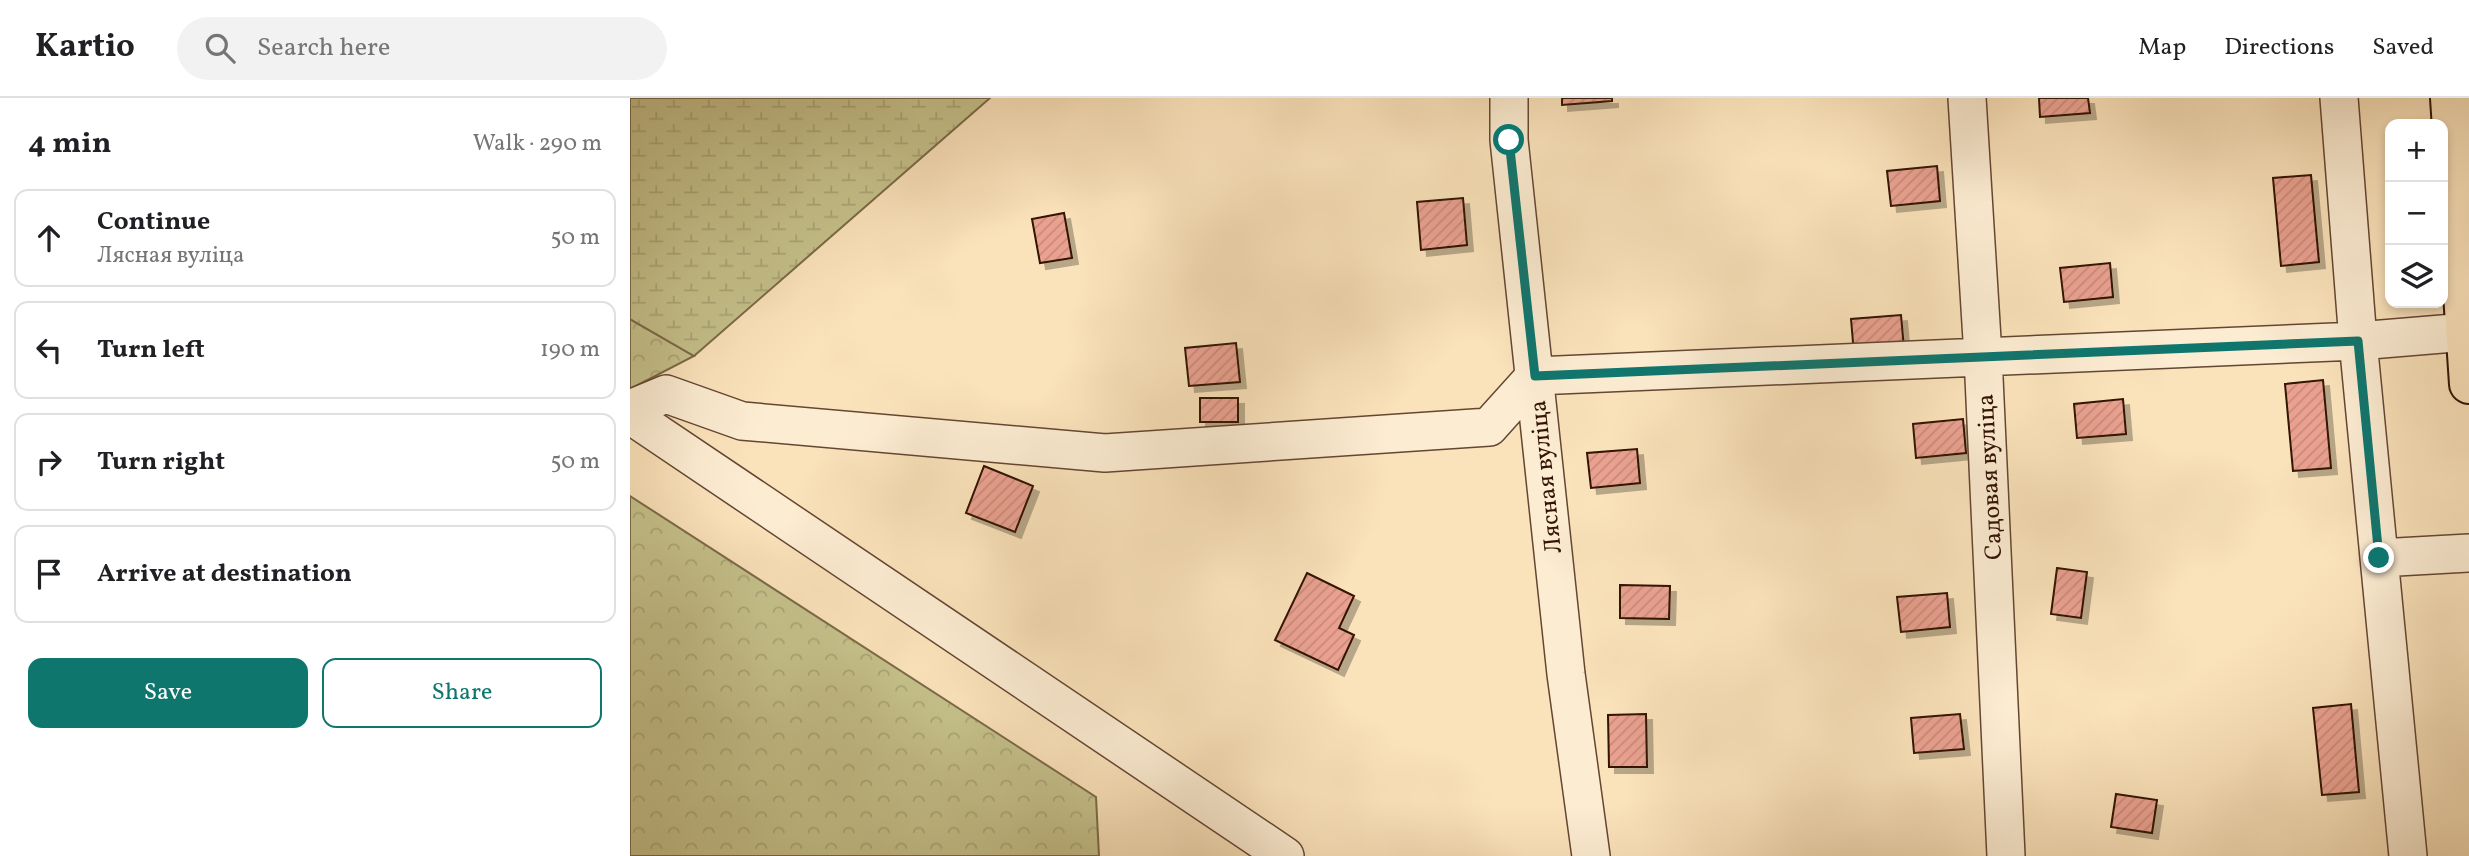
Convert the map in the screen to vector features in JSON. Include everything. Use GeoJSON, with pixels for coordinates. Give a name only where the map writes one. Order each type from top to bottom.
{"type":"FeatureCollection","features":[{"type":"Feature","properties":{"kind":"main road"},"geometry":{"type":"LineString","coordinates":[[2450,98],[2469,383]]}},
{"type":"Feature","properties":{"kind":"street","name":"Лясная вуліца"},"geometry":{"type":"LineString","coordinates":[[1509,98],[1509,140],[1566,674],[1591,856]]}},
{"type":"Feature","properties":{"kind":"street","name":"Садовая вуліца"},"geometry":{"type":"LineString","coordinates":[[1967,98],[1983,356],[2006,856]]}},
{"type":"Feature","properties":{"kind":"street"},"geometry":{"type":"LineString","coordinates":[[2339,98],[2358,341],[2408,856]]}},
{"type":"Feature","properties":{"kind":"street"},"geometry":{"type":"LineString","coordinates":[[630,409],[666,394],[742,421],[1105,453],[1489,427],[1535,376],[2358,341],[2466,332]]}},
{"type":"Feature","properties":{"kind":"street"},"geometry":{"type":"LineString","coordinates":[[630,415],[1285,856]]}},
{"type":"Feature","properties":{"kind":"street"},"geometry":{"type":"LineString","coordinates":[[2379,558],[2469,553]]}},
{"type":"Feature","properties":{"kind":"green space"},"geometry":{"type":"Polygon","coordinates":[[[630,98],[990,98],[694,356],[630,319],[630,98]]]}},
{"type":"Feature","properties":{"kind":"green space"},"geometry":{"type":"Polygon","coordinates":[[[630,319],[694,356],[630,389],[630,319]]]}},
{"type":"Feature","properties":{"kind":"green space"},"geometry":{"type":"Polygon","coordinates":[[[630,496],[1096,797],[1099,856],[630,856],[630,496]]]}},
{"type":"Feature","properties":{"kind":"building"},"geometry":{"type":"Polygon","coordinates":[[[1562,98],[1612,98],[1612,101],[1562,105],[1562,98]]]}},
{"type":"Feature","properties":{"kind":"building"},"geometry":{"type":"Polygon","coordinates":[[[2039,98],[2088,98],[2090,113],[2040,117],[2039,98]]]}},
{"type":"Feature","properties":{"kind":"building"},"geometry":{"type":"Polygon","coordinates":[[[1937,166],[1940,201],[1891,206],[1887,171],[1937,166]]]}},
{"type":"Feature","properties":{"kind":"building"},"geometry":{"type":"Polygon","coordinates":[[[2311,175],[2319,262],[2281,266],[2273,178],[2311,175]]]}},
{"type":"Feature","properties":{"kind":"building"},"geometry":{"type":"Polygon","coordinates":[[[1463,198],[1467,245],[1421,250],[1417,202],[1463,198]]]}},
{"type":"Feature","properties":{"kind":"building"},"geometry":{"type":"Polygon","coordinates":[[[1064,213],[1072,258],[1040,263],[1032,219],[1064,213]]]}},
{"type":"Feature","properties":{"kind":"building"},"geometry":{"type":"Polygon","coordinates":[[[2110,263],[2113,297],[2064,302],[2060,268],[2110,263]]]}},
{"type":"Feature","properties":{"kind":"building"},"geometry":{"type":"Polygon","coordinates":[[[1901,315],[1904,349],[1854,354],[1851,319],[1901,315]]]}},
{"type":"Feature","properties":{"kind":"building"},"geometry":{"type":"Polygon","coordinates":[[[1236,343],[1240,382],[1189,386],[1185,348],[1236,343]]]}},
{"type":"Feature","properties":{"kind":"building"},"geometry":{"type":"Polygon","coordinates":[[[2323,380],[2331,468],[2293,471],[2285,384],[2323,380]]]}},
{"type":"Feature","properties":{"kind":"building"},"geometry":{"type":"Polygon","coordinates":[[[1200,398],[1238,398],[1238,422],[1200,422],[1200,398]]]}},
{"type":"Feature","properties":{"kind":"building"},"geometry":{"type":"Polygon","coordinates":[[[2123,399],[2126,434],[2077,438],[2074,404],[2123,399]]]}},
{"type":"Feature","properties":{"kind":"building"},"geometry":{"type":"Polygon","coordinates":[[[1963,419],[1966,453],[1916,458],[1913,424],[1963,419]]]}},
{"type":"Feature","properties":{"kind":"building"},"geometry":{"type":"Polygon","coordinates":[[[1637,449],[1640,483],[1591,488],[1587,453],[1637,449]]]}},
{"type":"Feature","properties":{"kind":"building"},"geometry":{"type":"Polygon","coordinates":[[[984,466],[1033,486],[1015,532],[966,513],[984,466]]]}},
{"type":"Feature","properties":{"kind":"building"},"geometry":{"type":"Polygon","coordinates":[[[2057,568],[2087,572],[2081,618],[2051,614],[2057,568]]]}},
{"type":"Feature","properties":{"kind":"building"},"geometry":{"type":"Polygon","coordinates":[[[1307,573],[1354,596],[1339,628],[1354,635],[1338,670],[1275,640],[1307,573]]]}},
{"type":"Feature","properties":{"kind":"building"},"geometry":{"type":"Polygon","coordinates":[[[1620,585],[1670,586],[1669,619],[1620,618],[1620,585]]]}},
{"type":"Feature","properties":{"kind":"building"},"geometry":{"type":"Polygon","coordinates":[[[1947,593],[1950,627],[1901,632],[1897,597],[1947,593]]]}},
{"type":"Feature","properties":{"kind":"building"},"geometry":{"type":"Polygon","coordinates":[[[2351,704],[2359,792],[2322,795],[2313,708],[2351,704]]]}},
{"type":"Feature","properties":{"kind":"building"},"geometry":{"type":"Polygon","coordinates":[[[1646,714],[1647,767],[1609,767],[1608,715],[1646,714]]]}},
{"type":"Feature","properties":{"kind":"building"},"geometry":{"type":"Polygon","coordinates":[[[1960,714],[1964,749],[1914,753],[1911,718],[1960,714]]]}},
{"type":"Feature","properties":{"kind":"building"},"geometry":{"type":"Polygon","coordinates":[[[2116,794],[2157,800],[2152,833],[2111,827],[2116,794]]]}},
{"type":"Feature","properties":{"kind":"route"},"geometry":{"type":"LineString","coordinates":[[1509,140],[1535,376],[2358,341],[2379,558]]}}]}
